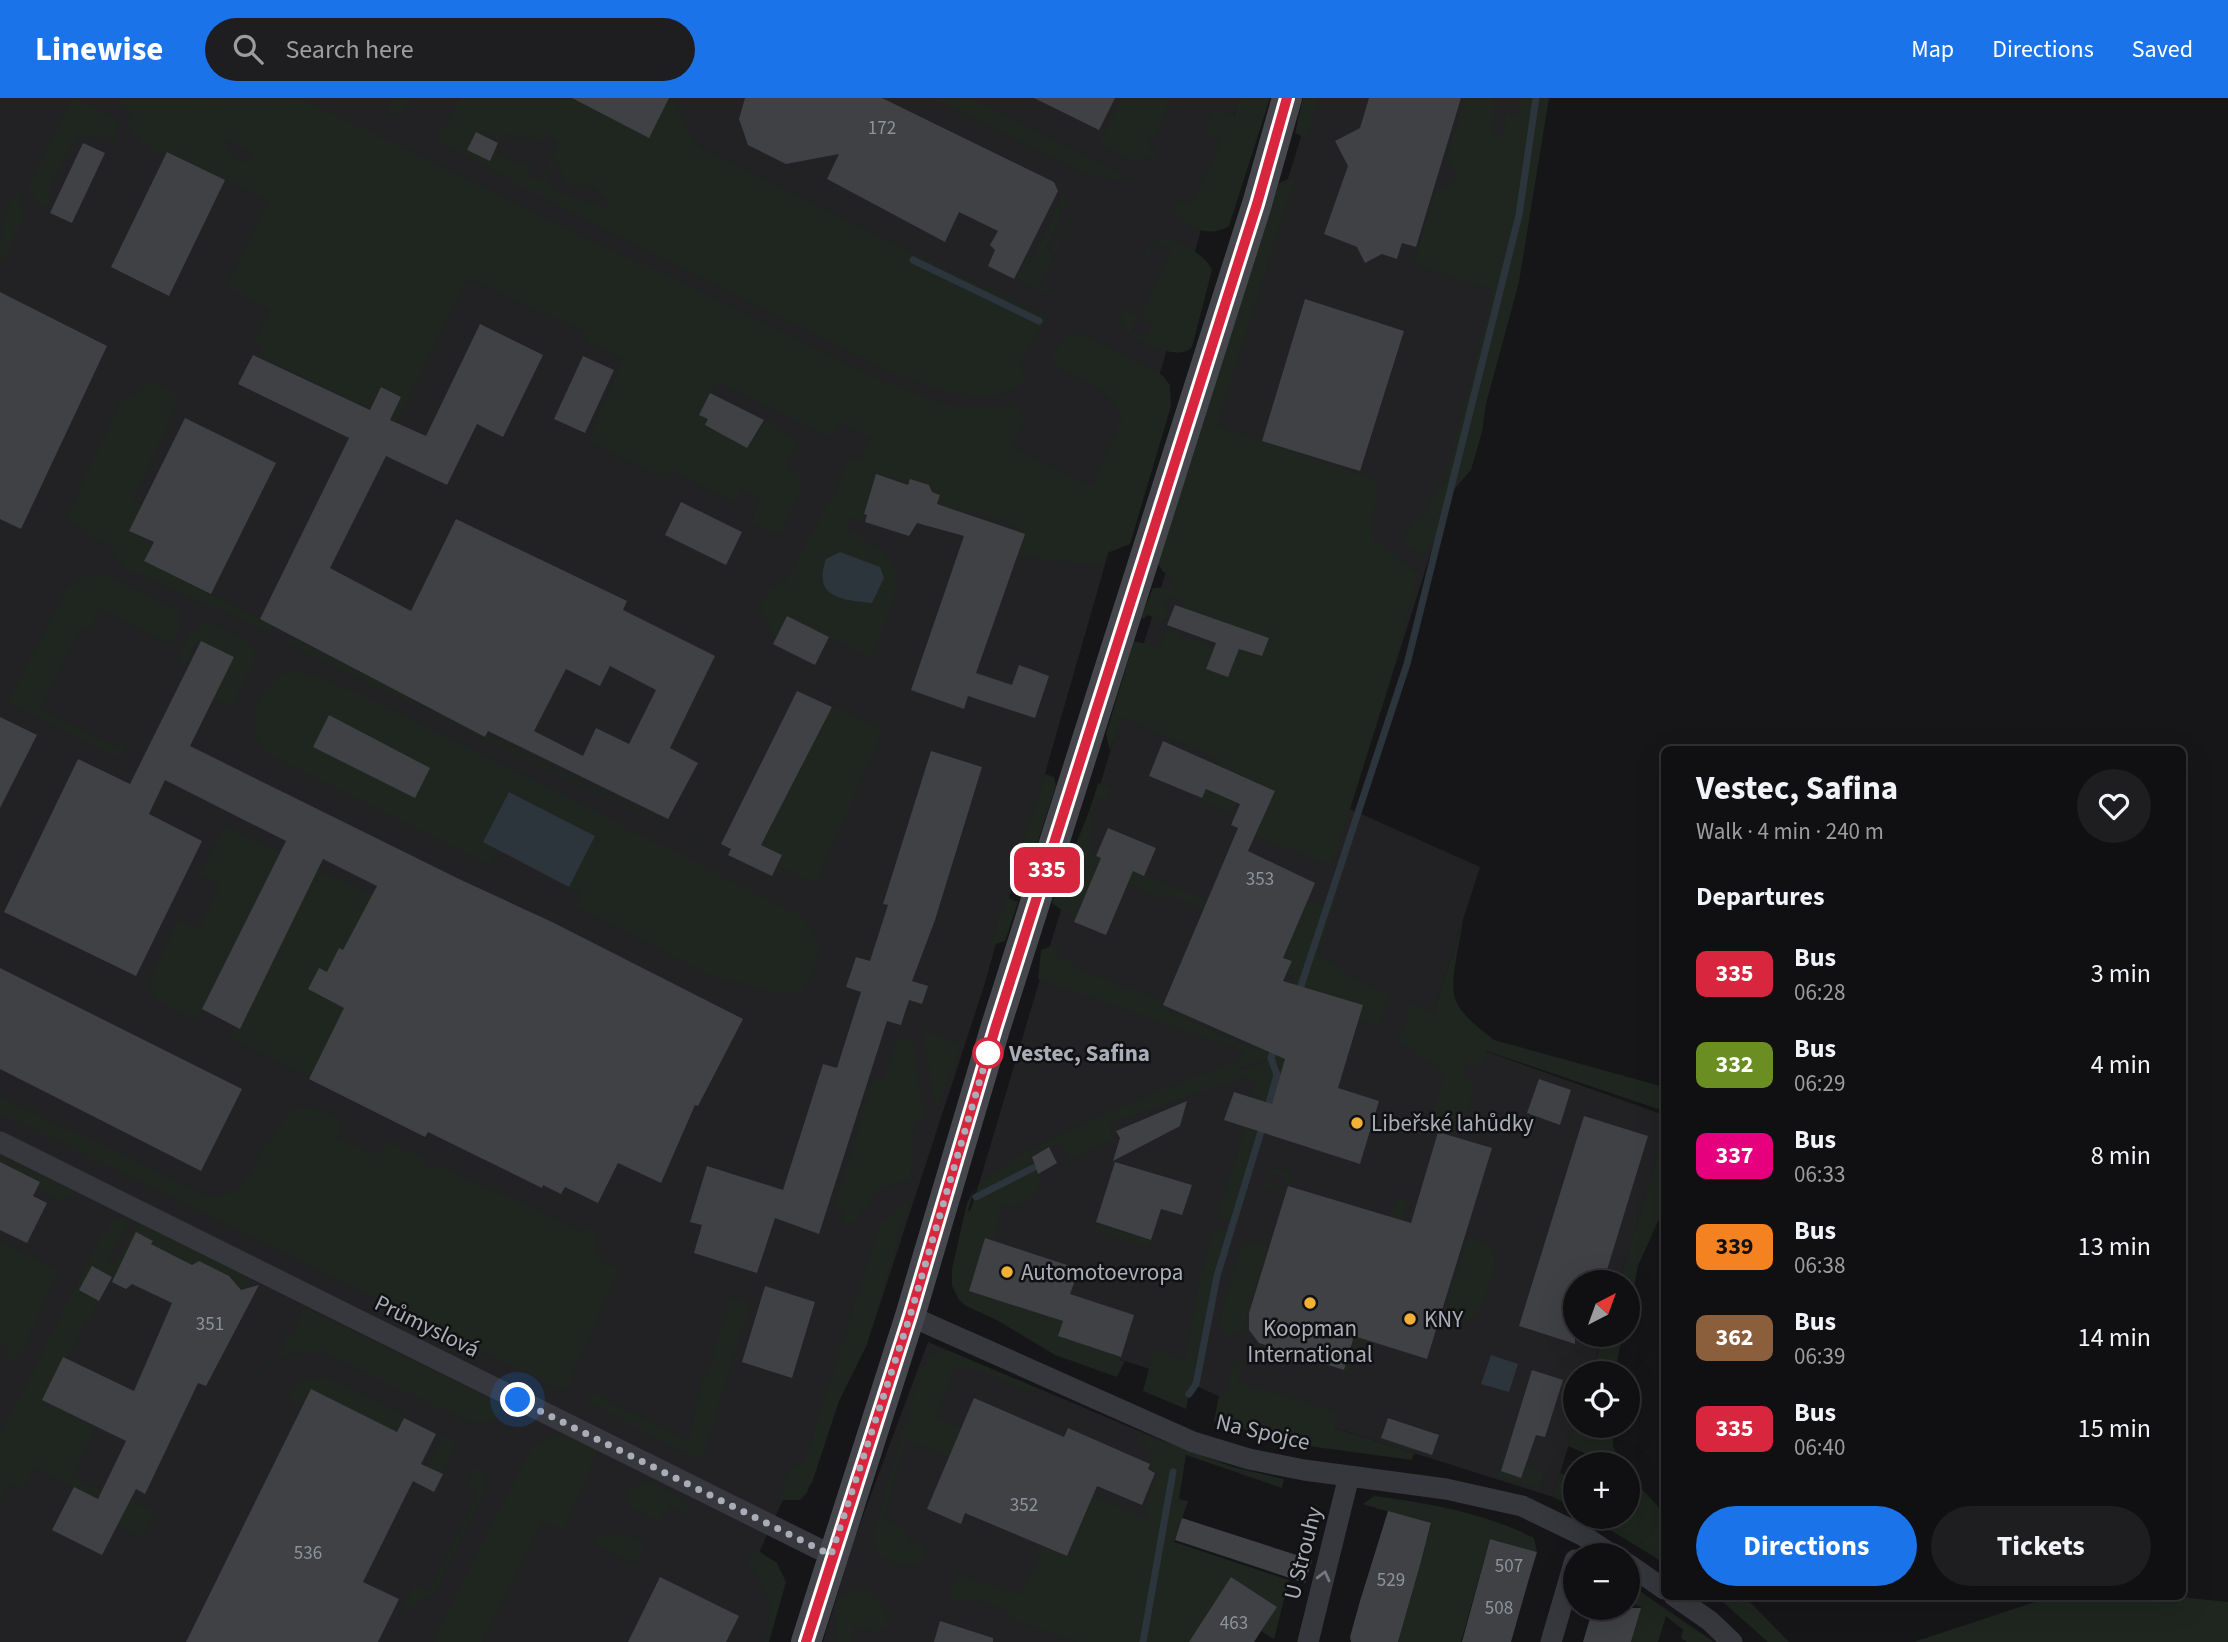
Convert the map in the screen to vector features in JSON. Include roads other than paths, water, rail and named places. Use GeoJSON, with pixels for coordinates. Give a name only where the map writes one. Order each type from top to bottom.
{"type":"FeatureCollection","features":[{"type":"Feature","properties":{"kind":"main road"},"geometry":{"type":"LineString","coordinates":[[806,1642],[831,1555],[910,1316],[995,1029],[1257,204],[1287,98]]}},
{"type":"Feature","properties":{"kind":"street","name":"Průmyslová"},"geometry":{"type":"LineString","coordinates":[[0,1142],[831,1555]]}},
{"type":"Feature","properties":{"kind":"street","name":"Na Spojce"},"geometry":{"type":"LineString","coordinates":[[910,1316],[1193,1442],[1249,1459],[1446,1489],[1522,1506],[1594,1543]]}},
{"type":"Feature","properties":{"kind":"street","name":"U Strouhy"},"geometry":{"type":"LineString","coordinates":[[1308,1642],[1349,1476]]}},
{"type":"Feature","properties":{"kind":"street"},"geometry":{"type":"LineString","coordinates":[[1580,1543],[1582,1535]]}},
{"type":"Feature","properties":{"kind":"street"},"geometry":{"type":"LineString","coordinates":[[1640,1572],[1661,1587]]}},
{"type":"Feature","properties":{"kind":"street"},"geometry":{"type":"LineString","coordinates":[[1680,1600],[1710,1621],[1732,1642]]}},
{"type":"Feature","properties":{"kind":"street"},"geometry":{"type":"LineString","coordinates":[[1551,1642],[1563,1602]]}},
{"type":"Feature","properties":{"kind":"waterway"},"geometry":{"type":"LineString","coordinates":[[1299,992],[1407,664],[1519,215],[1536,98]]}},
{"type":"Feature","properties":{"kind":"waterway"},"geometry":{"type":"LineString","coordinates":[[913,260],[1039,321]]}},
{"type":"Feature","properties":{"kind":"waterway"},"geometry":{"type":"LineString","coordinates":[[1267,1110],[1277,1075],[1271,1058],[1276,1045]]}},
{"type":"Feature","properties":{"kind":"waterway"},"geometry":{"type":"LineString","coordinates":[[1189,1394],[1196,1384],[1217,1276],[1263,1125]]}},
{"type":"Feature","properties":{"kind":"waterway"},"geometry":{"type":"LineString","coordinates":[[976,1197],[1033,1168]]}},
{"type":"Feature","properties":{"kind":"waterway"},"geometry":{"type":"LineString","coordinates":[[1143,1642],[1173,1472]]}},
{"type":"Feature","properties":{"kind":"place","name":"Vestec, Safina"},"geometry":{"type":"Point","coordinates":[988,1053]}},
{"type":"Feature","properties":{"kind":"place","name":"Libeřské lahůdky"},"geometry":{"type":"Point","coordinates":[1357,1123]}},
{"type":"Feature","properties":{"kind":"place","name":"Automotoevropa"},"geometry":{"type":"Point","coordinates":[1007,1272]}},
{"type":"Feature","properties":{"kind":"place","name":"Koopman International"},"geometry":{"type":"Point","coordinates":[1310,1303]}},
{"type":"Feature","properties":{"kind":"place","name":"KNY"},"geometry":{"type":"Point","coordinates":[1410,1319]}}]}
